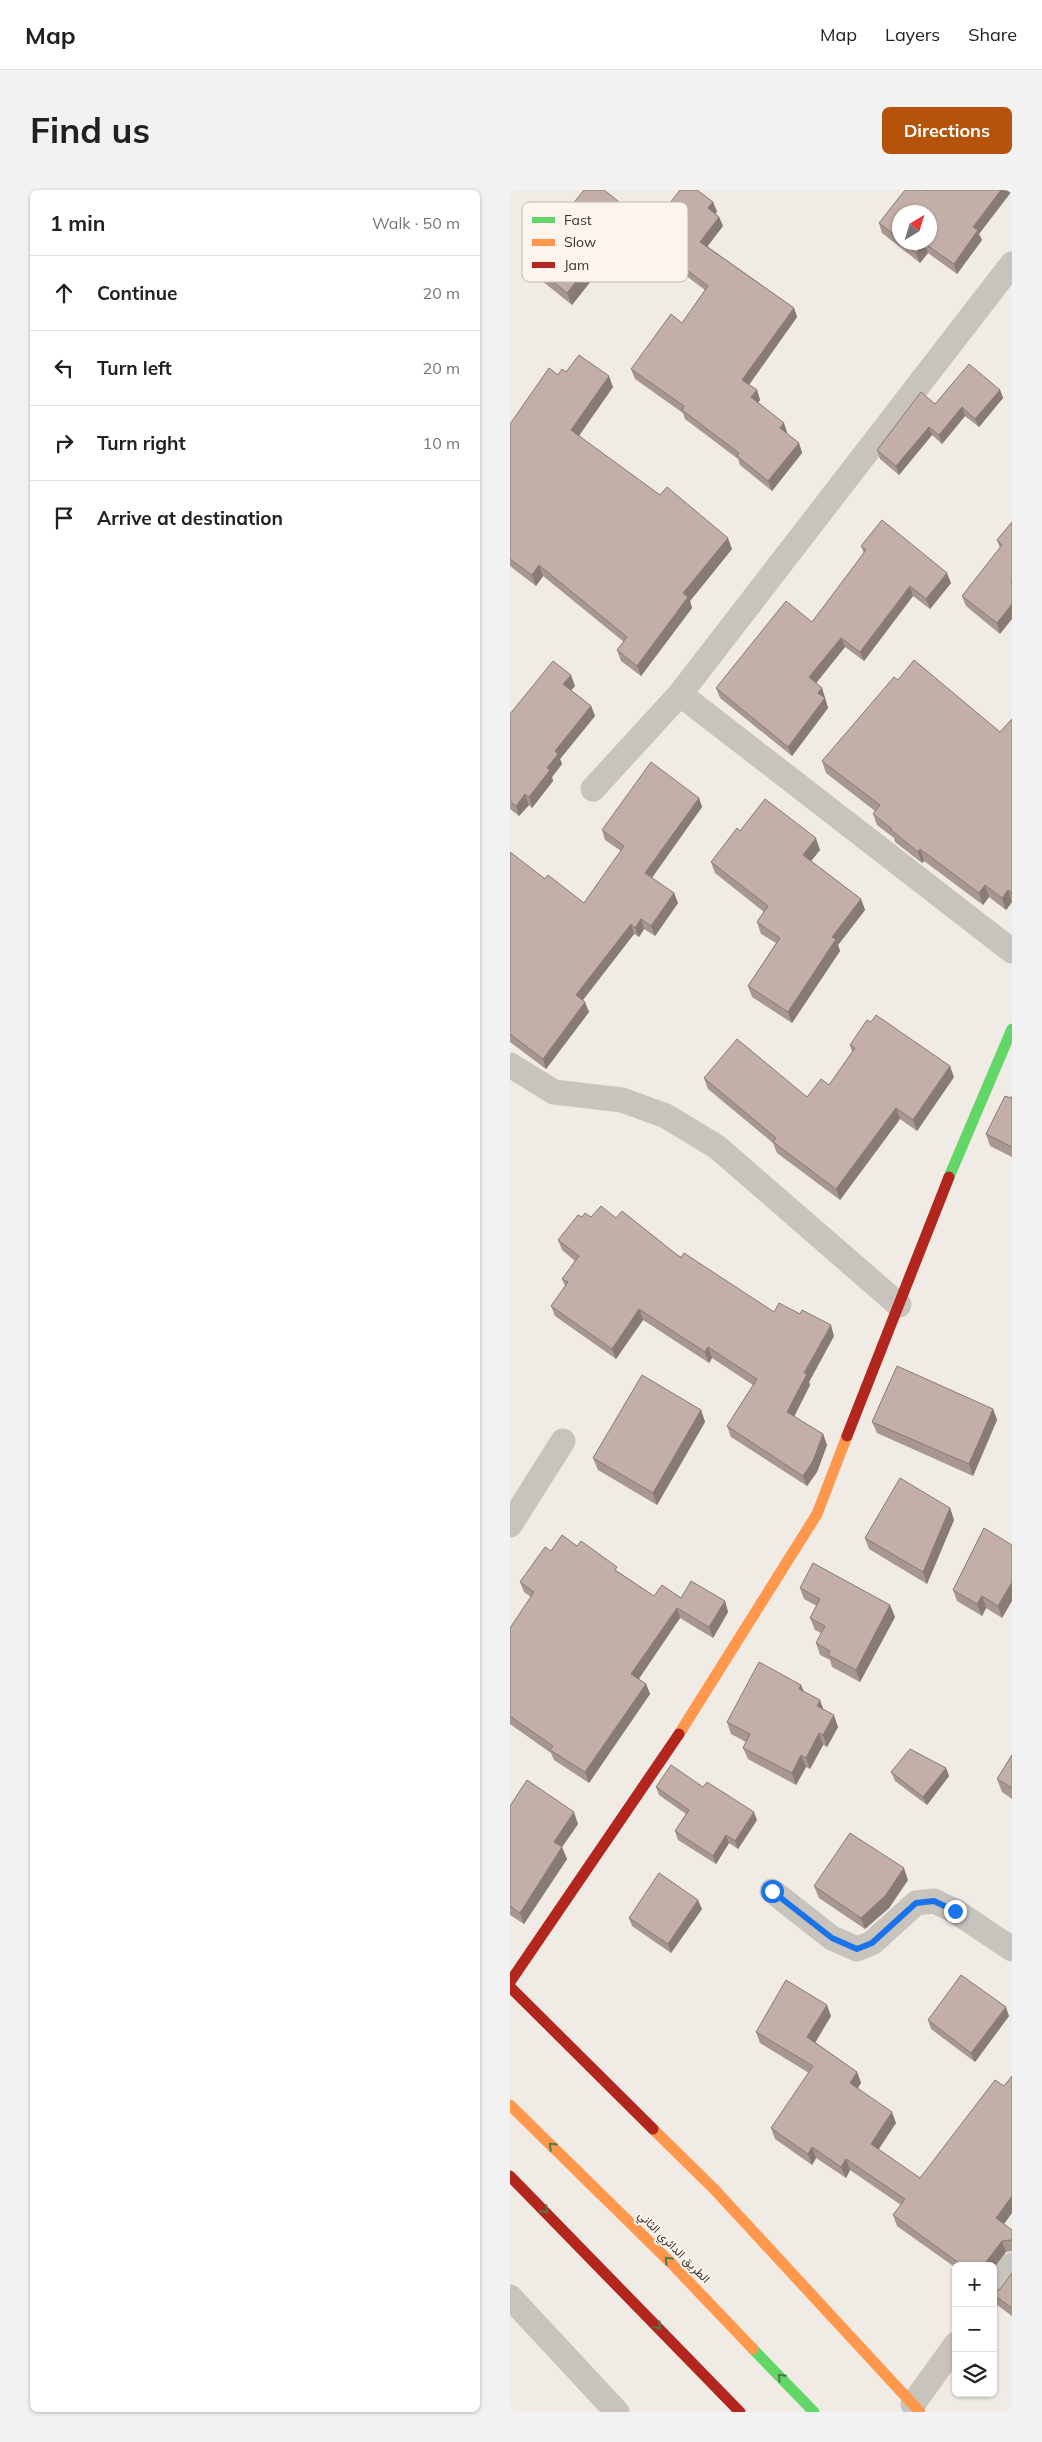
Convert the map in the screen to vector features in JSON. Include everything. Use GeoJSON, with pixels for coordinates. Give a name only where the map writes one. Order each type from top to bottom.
{"type":"FeatureCollection","features":[{"type":"Feature","properties":{"kind":"main road"},"geometry":{"type":"LineString","coordinates":[[510,1982],[686,1724],[817,1514],[950,1174],[1012,1029]]}},
{"type":"Feature","properties":{"kind":"main road"},"geometry":{"type":"LineString","coordinates":[[510,1987],[715,2190],[815,2296],[916,2408]]}},
{"type":"Feature","properties":{"kind":"main road","name":"الطريق الدائري الثاني"},"geometry":{"type":"LineString","coordinates":[[510,2105],[672,2264],[814,2412]]}},
{"type":"Feature","properties":{"kind":"main road"},"geometry":{"type":"LineString","coordinates":[[510,2176],[740,2412]]}},
{"type":"Feature","properties":{"kind":"street"},"geometry":{"type":"LineString","coordinates":[[593,789],[680,694],[1012,264]]}},
{"type":"Feature","properties":{"kind":"street"},"geometry":{"type":"LineString","coordinates":[[680,694],[1012,950]]}},
{"type":"Feature","properties":{"kind":"street"},"geometry":{"type":"LineString","coordinates":[[510,1065],[554,1092],[622,1100],[666,1116],[717,1146],[899,1305]]}},
{"type":"Feature","properties":{"kind":"street"},"geometry":{"type":"LineString","coordinates":[[510,1525],[563,1441]]}},
{"type":"Feature","properties":{"kind":"street"},"geometry":{"type":"LineString","coordinates":[[772,1891],[832,1938],[857,1949],[872,1943],[916,1903],[934,1901],[955,1911],[1012,1949]]}},
{"type":"Feature","properties":{"kind":"street"},"geometry":{"type":"LineString","coordinates":[[997,2286],[1012,2265]]}},
{"type":"Feature","properties":{"kind":"street"},"geometry":{"type":"LineString","coordinates":[[510,2297],[615,2411]]}},
{"type":"Feature","properties":{"kind":"street"},"geometry":{"type":"LineString","coordinates":[[916,2408],[952,2350]]}},
{"type":"Feature","properties":{"kind":"building"},"geometry":{"type":"Polygon","coordinates":[[[584,190],[604,190],[619,202],[574,202],[584,190]]]}},
{"type":"Feature","properties":{"kind":"building"},"geometry":{"type":"Polygon","coordinates":[[[680,190],[697,190],[713,202],[708,208],[719,217],[700,242],[794,308],[742,380],[757,390],[751,397],[784,423],[780,428],[799,443],[768,481],[737,456],[739,453],[682,410],[684,406],[631,369],[671,314],[682,323],[708,286],[688,271],[688,202],[671,202],[680,190]]]}},
{"type":"Feature","properties":{"kind":"building"},"geometry":{"type":"Polygon","coordinates":[[[905,190],[1001,190],[973,227],[978,230],[954,264],[934,250],[937,250],[937,205],[893,205],[905,190]]]}},
{"type":"Feature","properties":{"kind":"building"},"geometry":{"type":"Polygon","coordinates":[[[892,206],[892,233],[879,223],[892,206]]]}},
{"type":"Feature","properties":{"kind":"building"},"geometry":{"type":"Polygon","coordinates":[[[554,282],[576,282],[567,293],[554,282]]]}},
{"type":"Feature","properties":{"kind":"building"},"geometry":{"type":"Polygon","coordinates":[[[579,355],[609,376],[571,430],[660,495],[667,487],[728,538],[683,593],[688,597],[637,666],[617,650],[627,637],[539,565],[532,575],[510,559],[510,424],[549,368],[558,375],[562,369],[566,372],[579,355]]]}},
{"type":"Feature","properties":{"kind":"building"},"geometry":{"type":"Polygon","coordinates":[[[969,364],[1000,390],[975,419],[962,407],[939,435],[929,427],[896,466],[877,450],[921,392],[935,404],[969,364]]]}},
{"type":"Feature","properties":{"kind":"building"},"geometry":{"type":"Polygon","coordinates":[[[882,520],[947,573],[926,599],[910,586],[860,652],[841,638],[809,677],[822,688],[818,693],[825,698],[788,747],[716,688],[786,601],[812,622],[866,550],[861,546],[882,520]]]}},
{"type":"Feature","properties":{"kind":"building"},"geometry":{"type":"Polygon","coordinates":[[[1012,522],[1012,604],[997,623],[962,596],[1002,545],[997,540],[1012,522]]]}},
{"type":"Feature","properties":{"kind":"building"},"geometry":{"type":"Polygon","coordinates":[[[914,660],[1000,732],[1012,719],[1012,893],[1008,890],[1002,898],[985,885],[979,893],[920,849],[918,852],[873,814],[880,805],[822,761],[894,677],[898,680],[914,660]]]}},
{"type":"Feature","properties":{"kind":"building"},"geometry":{"type":"Polygon","coordinates":[[[553,661],[571,675],[563,684],[591,706],[555,751],[558,754],[547,768],[550,770],[529,797],[525,794],[516,806],[510,801],[510,714],[553,661]]]}},
{"type":"Feature","properties":{"kind":"building"},"geometry":{"type":"Polygon","coordinates":[[[651,762],[699,798],[645,873],[674,893],[651,926],[641,919],[635,928],[631,924],[576,995],[585,1002],[543,1059],[510,1034],[510,852],[545,879],[548,875],[584,903],[624,846],[602,830],[651,762]]]}},
{"type":"Feature","properties":{"kind":"building"},"geometry":{"type":"Polygon","coordinates":[[[765,799],[816,838],[803,855],[861,899],[832,937],[836,939],[788,1012],[748,986],[780,938],[757,922],[768,906],[711,862],[737,828],[740,831],[765,799]]]}},
{"type":"Feature","properties":{"kind":"building"},"geometry":{"type":"Polygon","coordinates":[[[876,1015],[950,1066],[913,1120],[896,1108],[836,1189],[773,1142],[776,1138],[704,1078],[737,1039],[807,1097],[821,1079],[829,1085],[855,1048],[850,1045],[867,1020],[871,1022],[876,1015]]]}},
{"type":"Feature","properties":{"kind":"building"},"geometry":{"type":"Polygon","coordinates":[[[1005,1096],[1011,1098],[1012,1096],[1012,1147],[986,1134],[1005,1096]]]}},
{"type":"Feature","properties":{"kind":"building"},"geometry":{"type":"Polygon","coordinates":[[[601,1206],[616,1218],[622,1211],[681,1258],[684,1253],[774,1312],[779,1303],[800,1314],[802,1310],[831,1325],[804,1373],[807,1374],[787,1412],[823,1434],[813,1461],[803,1476],[727,1426],[757,1379],[708,1347],[705,1352],[639,1309],[612,1349],[551,1306],[568,1282],[562,1279],[579,1256],[558,1240],[578,1215],[582,1217],[585,1213],[591,1217],[601,1206]]]}},
{"type":"Feature","properties":{"kind":"building"},"geometry":{"type":"Polygon","coordinates":[[[897,1366],[993,1409],[969,1464],[872,1422],[897,1366]]]}},
{"type":"Feature","properties":{"kind":"building"},"geometry":{"type":"Polygon","coordinates":[[[642,1375],[701,1410],[653,1493],[593,1458],[642,1375]]]}},
{"type":"Feature","properties":{"kind":"building"},"geometry":{"type":"Polygon","coordinates":[[[900,1478],[950,1508],[923,1572],[865,1538],[900,1478]]]}},
{"type":"Feature","properties":{"kind":"building"},"geometry":{"type":"Polygon","coordinates":[[[984,1528],[1012,1545],[1012,1582],[998,1606],[982,1596],[977,1604],[953,1590],[984,1528]]]}},
{"type":"Feature","properties":{"kind":"building"},"geometry":{"type":"Polygon","coordinates":[[[562,1535],[577,1546],[581,1541],[617,1567],[615,1570],[654,1596],[662,1585],[681,1598],[691,1581],[725,1601],[709,1627],[677,1608],[631,1674],[646,1684],[585,1772],[550,1750],[553,1746],[510,1716],[510,1628],[534,1592],[520,1582],[545,1547],[551,1551],[562,1535]]]}},
{"type":"Feature","properties":{"kind":"building"},"geometry":{"type":"Polygon","coordinates":[[[813,1563],[890,1605],[856,1670],[828,1655],[830,1651],[816,1643],[825,1626],[810,1618],[820,1599],[800,1588],[813,1563]]]}},
{"type":"Feature","properties":{"kind":"building"},"geometry":{"type":"Polygon","coordinates":[[[759,1662],[801,1685],[799,1689],[820,1700],[817,1706],[834,1715],[823,1735],[819,1733],[806,1758],[801,1755],[792,1773],[743,1748],[750,1734],[727,1722],[759,1662]]]}},
{"type":"Feature","properties":{"kind":"building"},"geometry":{"type":"Polygon","coordinates":[[[910,1749],[946,1768],[923,1797],[891,1772],[910,1749]]]}},
{"type":"Feature","properties":{"kind":"building"},"geometry":{"type":"Polygon","coordinates":[[[1012,1755],[1012,1788],[997,1779],[1012,1755]]]}},
{"type":"Feature","properties":{"kind":"building"},"geometry":{"type":"Polygon","coordinates":[[[671,1765],[703,1787],[707,1782],[754,1812],[735,1841],[726,1835],[713,1856],[675,1831],[689,1810],[656,1787],[671,1765]]]}},
{"type":"Feature","properties":{"kind":"building"},"geometry":{"type":"Polygon","coordinates":[[[527,1780],[574,1812],[554,1842],[562,1847],[520,1913],[510,1906],[510,1806],[527,1780]]]}},
{"type":"Feature","properties":{"kind":"building"},"geometry":{"type":"Polygon","coordinates":[[[850,1833],[904,1868],[885,1896],[861,1918],[814,1886],[850,1833]]]}},
{"type":"Feature","properties":{"kind":"building"},"geometry":{"type":"Polygon","coordinates":[[[659,1873],[698,1900],[668,1944],[629,1918],[659,1873]]]}},
{"type":"Feature","properties":{"kind":"building"},"geometry":{"type":"Polygon","coordinates":[[[961,1975],[1006,2007],[971,2053],[928,2020],[961,1975]]]}},
{"type":"Feature","properties":{"kind":"building"},"geometry":{"type":"Polygon","coordinates":[[[786,1980],[827,2005],[807,2037],[857,2072],[850,2083],[892,2112],[871,2144],[920,2178],[995,2080],[1004,2086],[1012,2076],[1012,2196],[996,2218],[1012,2230],[1012,2241],[1002,2241],[986,2262],[958,2262],[893,2215],[905,2199],[846,2159],[841,2167],[812,2147],[808,2154],[771,2128],[813,2066],[756,2032],[786,1980]]]}},
{"type":"Feature","properties":{"kind":"building"},"geometry":{"type":"Polygon","coordinates":[[[1012,2273],[1012,2308],[997,2297],[997,2291],[1012,2273]]]}},
{"type":"Feature","properties":{"kind":"traffic: fast"},"geometry":{"type":"LineString","coordinates":[[949,1177],[1012,1029]]}},
{"type":"Feature","properties":{"kind":"traffic: fast"},"geometry":{"type":"LineString","coordinates":[[753,2349],[814,2412]]}},
{"type":"Feature","properties":{"kind":"traffic: slow"},"geometry":{"type":"LineString","coordinates":[[679,1734],[817,1514],[847,1436]]}},
{"type":"Feature","properties":{"kind":"traffic: slow"},"geometry":{"type":"LineString","coordinates":[[510,2105],[672,2264],[753,2349]]}},
{"type":"Feature","properties":{"kind":"traffic: slow"},"geometry":{"type":"LineString","coordinates":[[653,2129],[715,2190],[920,2412]]}},
{"type":"Feature","properties":{"kind":"traffic: jam"},"geometry":{"type":"LineString","coordinates":[[847,1436],[949,1177]]}},
{"type":"Feature","properties":{"kind":"traffic: jam"},"geometry":{"type":"LineString","coordinates":[[510,1982],[679,1734]]}},
{"type":"Feature","properties":{"kind":"traffic: jam"},"geometry":{"type":"LineString","coordinates":[[510,1987],[653,2129]]}},
{"type":"Feature","properties":{"kind":"traffic: jam"},"geometry":{"type":"LineString","coordinates":[[510,2176],[740,2412]]}},
{"type":"Feature","properties":{"kind":"route"},"geometry":{"type":"LineString","coordinates":[[772,1891],[832,1938],[857,1949],[872,1943],[916,1903],[934,1901],[955,1911]]}}]}
